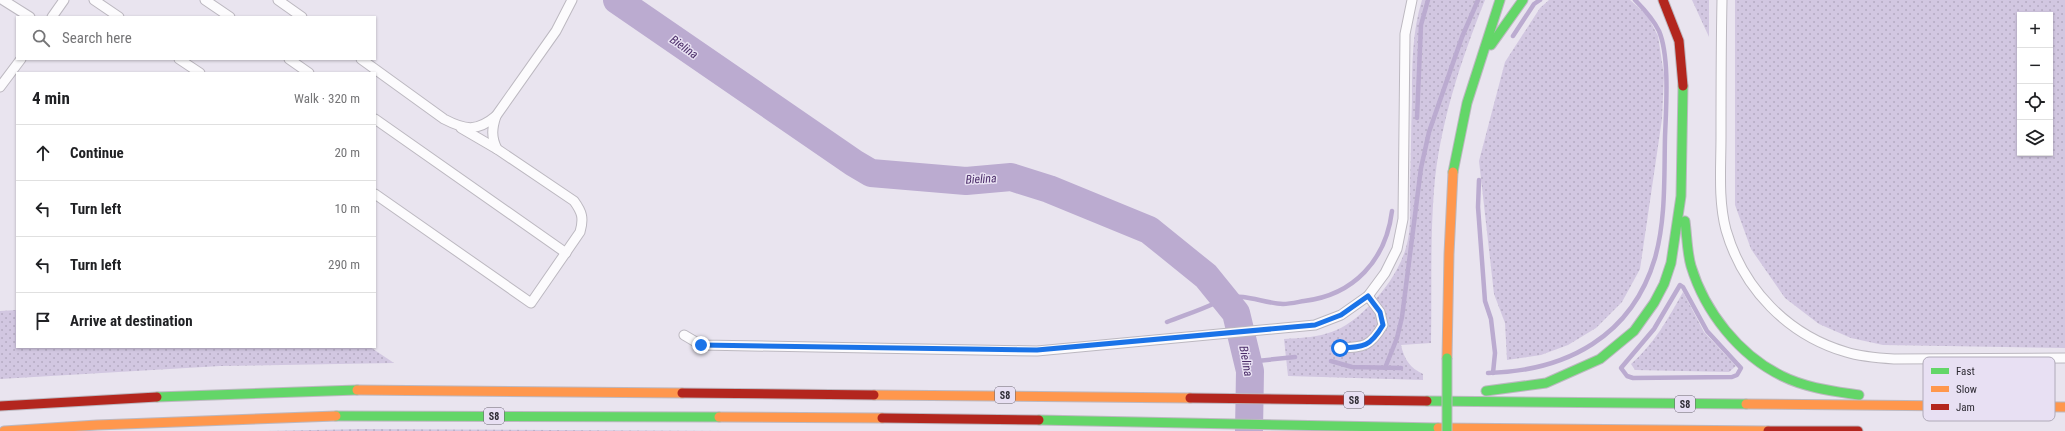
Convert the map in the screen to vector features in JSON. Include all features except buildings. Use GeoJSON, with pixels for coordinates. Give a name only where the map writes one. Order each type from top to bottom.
{"type":"FeatureCollection","features":[{"type":"Feature","properties":{"kind":"main road"},"geometry":{"type":"LineString","coordinates":[[1459,431],[1443,430],[1447,358],[1451,195],[1454,162],[1467,103],[1482,57],[1487,34],[1500,0]]}},
{"type":"Feature","properties":{"kind":"main road"},"geometry":{"type":"LineString","coordinates":[[1482,57],[1523,0]]}},
{"type":"Feature","properties":{"kind":"main road"},"geometry":{"type":"LineString","coordinates":[[1654,0],[1672,19]]}},
{"type":"Feature","properties":{"kind":"main road"},"geometry":{"type":"LineString","coordinates":[[1439,401],[1496,389],[1546,383],[1600,359],[1634,331],[1654,303],[1664,284],[1671,263],[1681,196],[1682,62],[1679,41],[1672,19],[1663,0]]}},
{"type":"Feature","properties":{"kind":"main road"},"geometry":{"type":"LineString","coordinates":[[1681,196],[1691,264],[1699,287],[1711,310],[1725,331],[1745,350],[1763,365],[1783,376],[1808,385],[1834,391],[1923,406]]}},
{"type":"Feature","properties":{"kind":"main road","name":"S8"},"geometry":{"type":"LineString","coordinates":[[0,406],[99,399],[363,390],[1227,397],[1923,407]]}},
{"type":"Feature","properties":{"kind":"main road","name":"S8"},"geometry":{"type":"LineString","coordinates":[[4,431],[97,425],[364,415],[784,417],[1227,423],[1443,430],[1858,431]]}},
{"type":"Feature","properties":{"kind":"lane"},"geometry":{"type":"LineString","coordinates":[[3,0],[28,16]]}},
{"type":"Feature","properties":{"kind":"lane"},"geometry":{"type":"LineString","coordinates":[[53,16],[64,0]]}},
{"type":"Feature","properties":{"kind":"lane"},"geometry":{"type":"LineString","coordinates":[[94,0],[118,16]]}},
{"type":"Feature","properties":{"kind":"lane"},"geometry":{"type":"LineString","coordinates":[[206,0],[229,16]]}},
{"type":"Feature","properties":{"kind":"lane"},"geometry":{"type":"LineString","coordinates":[[278,0],[301,16]]}},
{"type":"Feature","properties":{"kind":"lane"},"geometry":{"type":"LineString","coordinates":[[459,127],[472,128],[485,125],[496,116],[556,31],[572,0]]}},
{"type":"Feature","properties":{"kind":"lane"},"geometry":{"type":"LineString","coordinates":[[684,335],[701,345],[1037,350],[1219,335],[1315,325],[1341,315],[1368,296],[1384,273],[1397,249],[1403,219],[1405,34],[1412,0]]}},
{"type":"Feature","properties":{"kind":"lane"},"geometry":{"type":"LineString","coordinates":[[1722,0],[1720,195],[1726,229],[1734,254],[1754,288],[1774,312],[1796,329],[1820,342],[1846,352],[1894,359],[1923,359]]}},
{"type":"Feature","properties":{"kind":"lane"},"geometry":{"type":"LineString","coordinates":[[0,87],[20,60]]}},
{"type":"Feature","properties":{"kind":"lane"},"geometry":{"type":"LineString","coordinates":[[181,60],[199,72]]}},
{"type":"Feature","properties":{"kind":"lane"},"geometry":{"type":"LineString","coordinates":[[290,60],[308,72]]}},
{"type":"Feature","properties":{"kind":"lane"},"geometry":{"type":"LineString","coordinates":[[361,60],[444,119],[497,149],[574,201],[580,210],[583,220],[580,232],[532,303],[376,195]]}},
{"type":"Feature","properties":{"kind":"lane"},"geometry":{"type":"LineString","coordinates":[[496,116],[492,128],[492,140],[497,149]]}},
{"type":"Feature","properties":{"kind":"lane"},"geometry":{"type":"LineString","coordinates":[[376,120],[566,253]]}},
{"type":"Feature","properties":{"kind":"lane"},"geometry":{"type":"LineString","coordinates":[[1340,348],[1360,347],[1374,339],[1383,325],[1380,312],[1368,296]]}},
{"type":"Feature","properties":{"kind":"lane"},"geometry":{"type":"LineString","coordinates":[[2055,358],[2065,358]]}},
{"type":"Feature","properties":{"kind":"shaded area"},"geometry":{"type":"Polygon","coordinates":[[[1422,0],[1485,0],[1452,94],[1437,166],[1432,228],[1431,343],[1401,345],[1406,359],[1414,369],[1423,374],[1423,380],[1288,376],[1284,339],[1321,335],[1332,332],[1351,322],[1371,304],[1387,286],[1399,266],[1405,251],[1409,235],[1410,218],[1413,49],[1416,24],[1422,0]]]}},
{"type":"Feature","properties":{"kind":"shaded area"},"geometry":{"type":"Polygon","coordinates":[[[1549,0],[1630,0],[1647,15],[1658,36],[1664,75],[1662,119],[1640,269],[1622,302],[1596,328],[1568,345],[1541,355],[1507,360],[1505,323],[1494,294],[1479,161],[1505,62],[1540,8],[1549,0]]]}},
{"type":"Feature","properties":{"kind":"shaded area"},"geometry":{"type":"Polygon","coordinates":[[[1692,0],[1709,0],[1709,37],[1692,0]]]}},
{"type":"Feature","properties":{"kind":"shaded area"},"geometry":{"type":"Polygon","coordinates":[[[1735,0],[2065,0],[2065,348],[1883,345],[1851,338],[1819,324],[1785,298],[1751,249],[1735,205],[1735,0]]]}},
{"type":"Feature","properties":{"kind":"shaded area"},"geometry":{"type":"Polygon","coordinates":[[[1683,292],[1704,332],[1736,366],[1729,372],[1635,370],[1631,364],[1654,340],[1683,292]]]}},
{"type":"Feature","properties":{"kind":"shaded area"},"geometry":{"type":"Polygon","coordinates":[[[16,310],[16,348],[372,348],[394,363],[220,366],[0,379],[0,311],[16,310]]]}},
{"type":"Feature","properties":{"kind":"shaded area"},"geometry":{"type":"Polygon","coordinates":[[[362,429],[732,431],[266,431],[362,429]]]}},
{"type":"Feature","properties":{"kind":"waterway","name":"Bielina"},"geometry":{"type":"LineString","coordinates":[[617,0],[854,163],[871,173],[966,181],[1011,177],[1049,189],[1149,230],[1206,276],[1236,313],[1250,371],[1249,431]]}},
{"type":"Feature","properties":{"kind":"waterway"},"geometry":{"type":"LineString","coordinates":[[1417,118],[1421,25],[1428,0]]}},
{"type":"Feature","properties":{"kind":"waterway"},"geometry":{"type":"LineString","coordinates":[[1385,368],[1397,338],[1402,317],[1421,168],[1429,132],[1462,37],[1478,0]]}},
{"type":"Feature","properties":{"kind":"waterway"},"geometry":{"type":"LineString","coordinates":[[1513,36],[1534,4],[1540,0]]}},
{"type":"Feature","properties":{"kind":"waterway"},"geometry":{"type":"LineString","coordinates":[[1488,373],[1517,371],[1544,365],[1569,356],[1592,344],[1613,328],[1630,309],[1644,285],[1655,258],[1659,243],[1663,213],[1666,98],[1665,55],[1659,31],[1648,14],[1635,0]]}},
{"type":"Feature","properties":{"kind":"waterway"},"geometry":{"type":"LineString","coordinates":[[1479,180],[1478,207],[1485,301],[1491,319],[1495,353],[1493,373]]}},
{"type":"Feature","properties":{"kind":"waterway"},"geometry":{"type":"LineString","coordinates":[[1167,322],[1207,307],[1226,297],[1233,296],[1286,304],[1322,297],[1338,291],[1352,283],[1375,259],[1383,245],[1389,229],[1392,211]]}},
{"type":"Feature","properties":{"kind":"waterway"},"geometry":{"type":"LineString","coordinates":[[1680,285],[1683,287],[1707,331],[1741,368],[1737,375],[1732,377],[1633,378],[1627,376],[1621,368],[1654,329],[1680,285]]}},
{"type":"Feature","properties":{"kind":"waterway"},"geometry":{"type":"LineString","coordinates":[[1247,362],[1295,357]]}},
{"type":"Feature","properties":{"kind":"waterway"},"geometry":{"type":"LineString","coordinates":[[1331,361],[1352,367],[1401,368]]}},
{"type":"Feature","properties":{"kind":"traffic: fast"},"geometry":{"type":"LineString","coordinates":[[1453,172],[1467,103],[1500,0]]}},
{"type":"Feature","properties":{"kind":"traffic: fast"},"geometry":{"type":"LineString","coordinates":[[1491,45],[1523,0]]}},
{"type":"Feature","properties":{"kind":"traffic: fast"},"geometry":{"type":"LineString","coordinates":[[1486,391],[1546,383],[1600,359],[1634,331],[1654,303],[1664,284],[1671,263],[1681,196],[1683,86]]}},
{"type":"Feature","properties":{"kind":"traffic: fast"},"geometry":{"type":"LineString","coordinates":[[1685,221],[1690,261],[1697,283],[1705,300],[1715,315],[1738,344],[1766,367],[1791,380],[1820,388],[1859,395]]}},
{"type":"Feature","properties":{"kind":"traffic: fast"},"geometry":{"type":"LineString","coordinates":[[1447,358],[1447,431]]}},
{"type":"Feature","properties":{"kind":"traffic: fast"},"geometry":{"type":"LineString","coordinates":[[157,397],[357,390]]}},
{"type":"Feature","properties":{"kind":"traffic: fast"},"geometry":{"type":"LineString","coordinates":[[1427,401],[1746,404]]}},
{"type":"Feature","properties":{"kind":"traffic: fast"},"geometry":{"type":"LineString","coordinates":[[336,416],[719,417]]}},
{"type":"Feature","properties":{"kind":"traffic: fast"},"geometry":{"type":"LineString","coordinates":[[1039,420],[1438,428]]}},
{"type":"Feature","properties":{"kind":"traffic: slow"},"geometry":{"type":"LineString","coordinates":[[1447,358],[1449,254],[1453,172]]}},
{"type":"Feature","properties":{"kind":"traffic: slow"},"geometry":{"type":"LineString","coordinates":[[357,390],[682,393]]}},
{"type":"Feature","properties":{"kind":"traffic: slow"},"geometry":{"type":"LineString","coordinates":[[874,395],[1190,398]]}},
{"type":"Feature","properties":{"kind":"traffic: slow"},"geometry":{"type":"LineString","coordinates":[[1746,404],[1923,406]]}},
{"type":"Feature","properties":{"kind":"traffic: slow"},"geometry":{"type":"LineString","coordinates":[[2055,407],[2065,407]]}},
{"type":"Feature","properties":{"kind":"traffic: slow"},"geometry":{"type":"LineString","coordinates":[[4,431],[97,425],[336,416]]}},
{"type":"Feature","properties":{"kind":"traffic: slow"},"geometry":{"type":"LineString","coordinates":[[719,417],[882,418]]}},
{"type":"Feature","properties":{"kind":"traffic: slow"},"geometry":{"type":"LineString","coordinates":[[1438,428],[1768,431]]}},
{"type":"Feature","properties":{"kind":"traffic: jam"},"geometry":{"type":"LineString","coordinates":[[1663,0],[1679,41],[1683,86]]}},
{"type":"Feature","properties":{"kind":"traffic: jam"},"geometry":{"type":"LineString","coordinates":[[682,393],[874,395]]}},
{"type":"Feature","properties":{"kind":"traffic: jam"},"geometry":{"type":"LineString","coordinates":[[0,406],[157,397]]}},
{"type":"Feature","properties":{"kind":"traffic: jam"},"geometry":{"type":"LineString","coordinates":[[1190,398],[1427,401]]}},
{"type":"Feature","properties":{"kind":"traffic: jam"},"geometry":{"type":"LineString","coordinates":[[882,418],[1039,420]]}},
{"type":"Feature","properties":{"kind":"traffic: jam"},"geometry":{"type":"LineString","coordinates":[[1768,431],[1858,431]]}},
{"type":"Feature","properties":{"kind":"route"},"geometry":{"type":"LineString","coordinates":[[701,345],[1037,350],[1262,331],[1315,325],[1341,315],[1368,296],[1380,312],[1383,325],[1374,339],[1360,347],[1340,348]]}}]}
